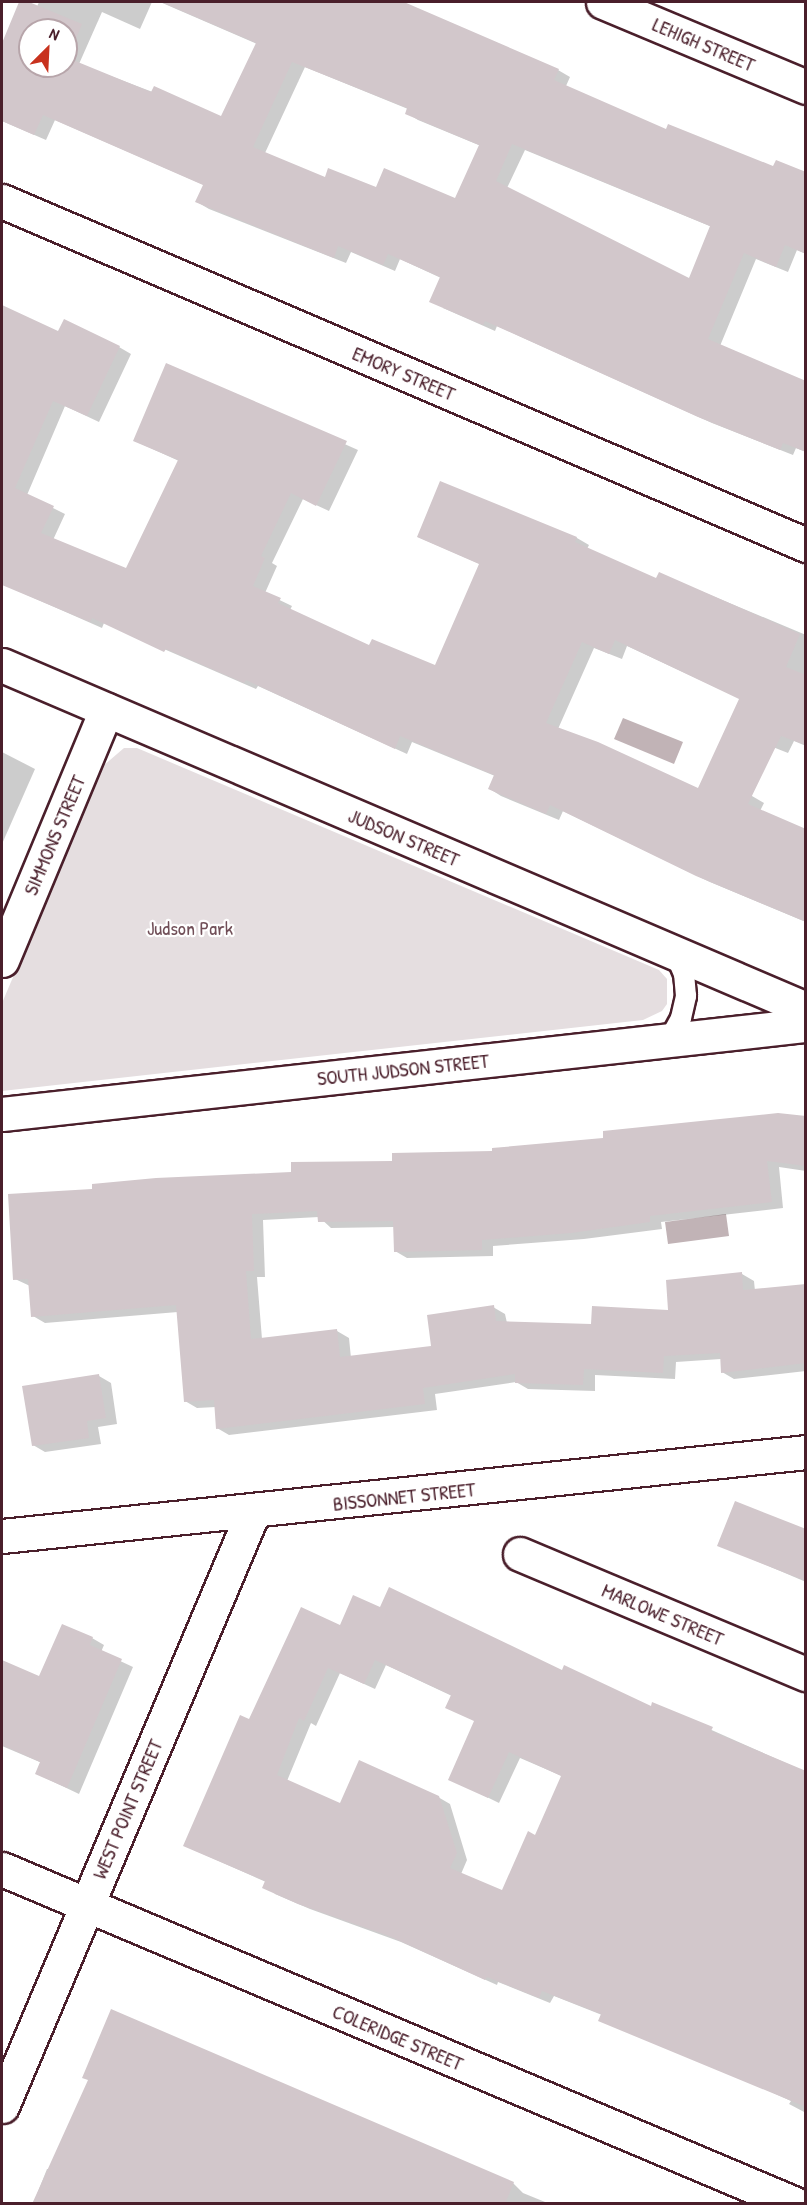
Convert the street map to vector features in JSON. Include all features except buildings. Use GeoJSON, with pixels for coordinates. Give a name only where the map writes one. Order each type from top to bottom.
{"type":"FeatureCollection","features":[{"type":"Feature","properties":{"kind":"street","name":"LEHIGH STREET"},"geometry":{"type":"LineString","coordinates":[[603,2],[806,87]]}},
{"type":"Feature","properties":{"kind":"street","name":"EMORY STREET"},"geometry":{"type":"LineString","coordinates":[[2,201],[806,545]]}},
{"type":"Feature","properties":{"kind":"street","name":"JUDSON STREET"},"geometry":{"type":"LineString","coordinates":[[2,665],[806,1009]]}},
{"type":"Feature","properties":{"kind":"street","name":"SIMMONS STREET"},"geometry":{"type":"LineString","coordinates":[[2,960],[106,710]]}},
{"type":"Feature","properties":{"kind":"street","name":"SOUTH JUDSON STREET"},"geometry":{"type":"LineString","coordinates":[[2,1114],[806,1025]]}},
{"type":"Feature","properties":{"kind":"street","name":"BISSONNET STREET"},"geometry":{"type":"LineString","coordinates":[[2,1536],[253,1512],[806,1452]]}},
{"type":"Feature","properties":{"kind":"street","name":"WEST POINT STREET"},"geometry":{"type":"LineString","coordinates":[[2,2106],[253,1512]]}},
{"type":"Feature","properties":{"kind":"street","name":"MARLOWE STREET"},"geometry":{"type":"LineString","coordinates":[[520,1554],[806,1674]]}},
{"type":"Feature","properties":{"kind":"street","name":"COLERIDGE STREET"},"geometry":{"type":"LineString","coordinates":[[2,1869],[795,2204]]}},
{"type":"Feature","properties":{"kind":"lane"},"geometry":{"type":"LineString","coordinates":[[669,1040],[681,1018],[686,996],[684,974],[675,953]]}},
{"type":"Feature","properties":{"kind":"green space","name":"Judson Park"},"geometry":{"type":"Polygon","coordinates":[[[124,748],[137,748],[659,970],[667,979],[667,1004],[662,1011],[643,1020],[2,1091],[2,1003],[103,766],[124,748]]]}},
{"type":"Feature","properties":{"kind":"shaded area"},"geometry":{"type":"Polygon","coordinates":[[[623,718],[683,742],[674,764],[614,739],[623,718]]]}},
{"type":"Feature","properties":{"kind":"shaded area"},"geometry":{"type":"Polygon","coordinates":[[[726,1214],[729,1236],[668,1244],[665,1222],[726,1214]]]}}]}
